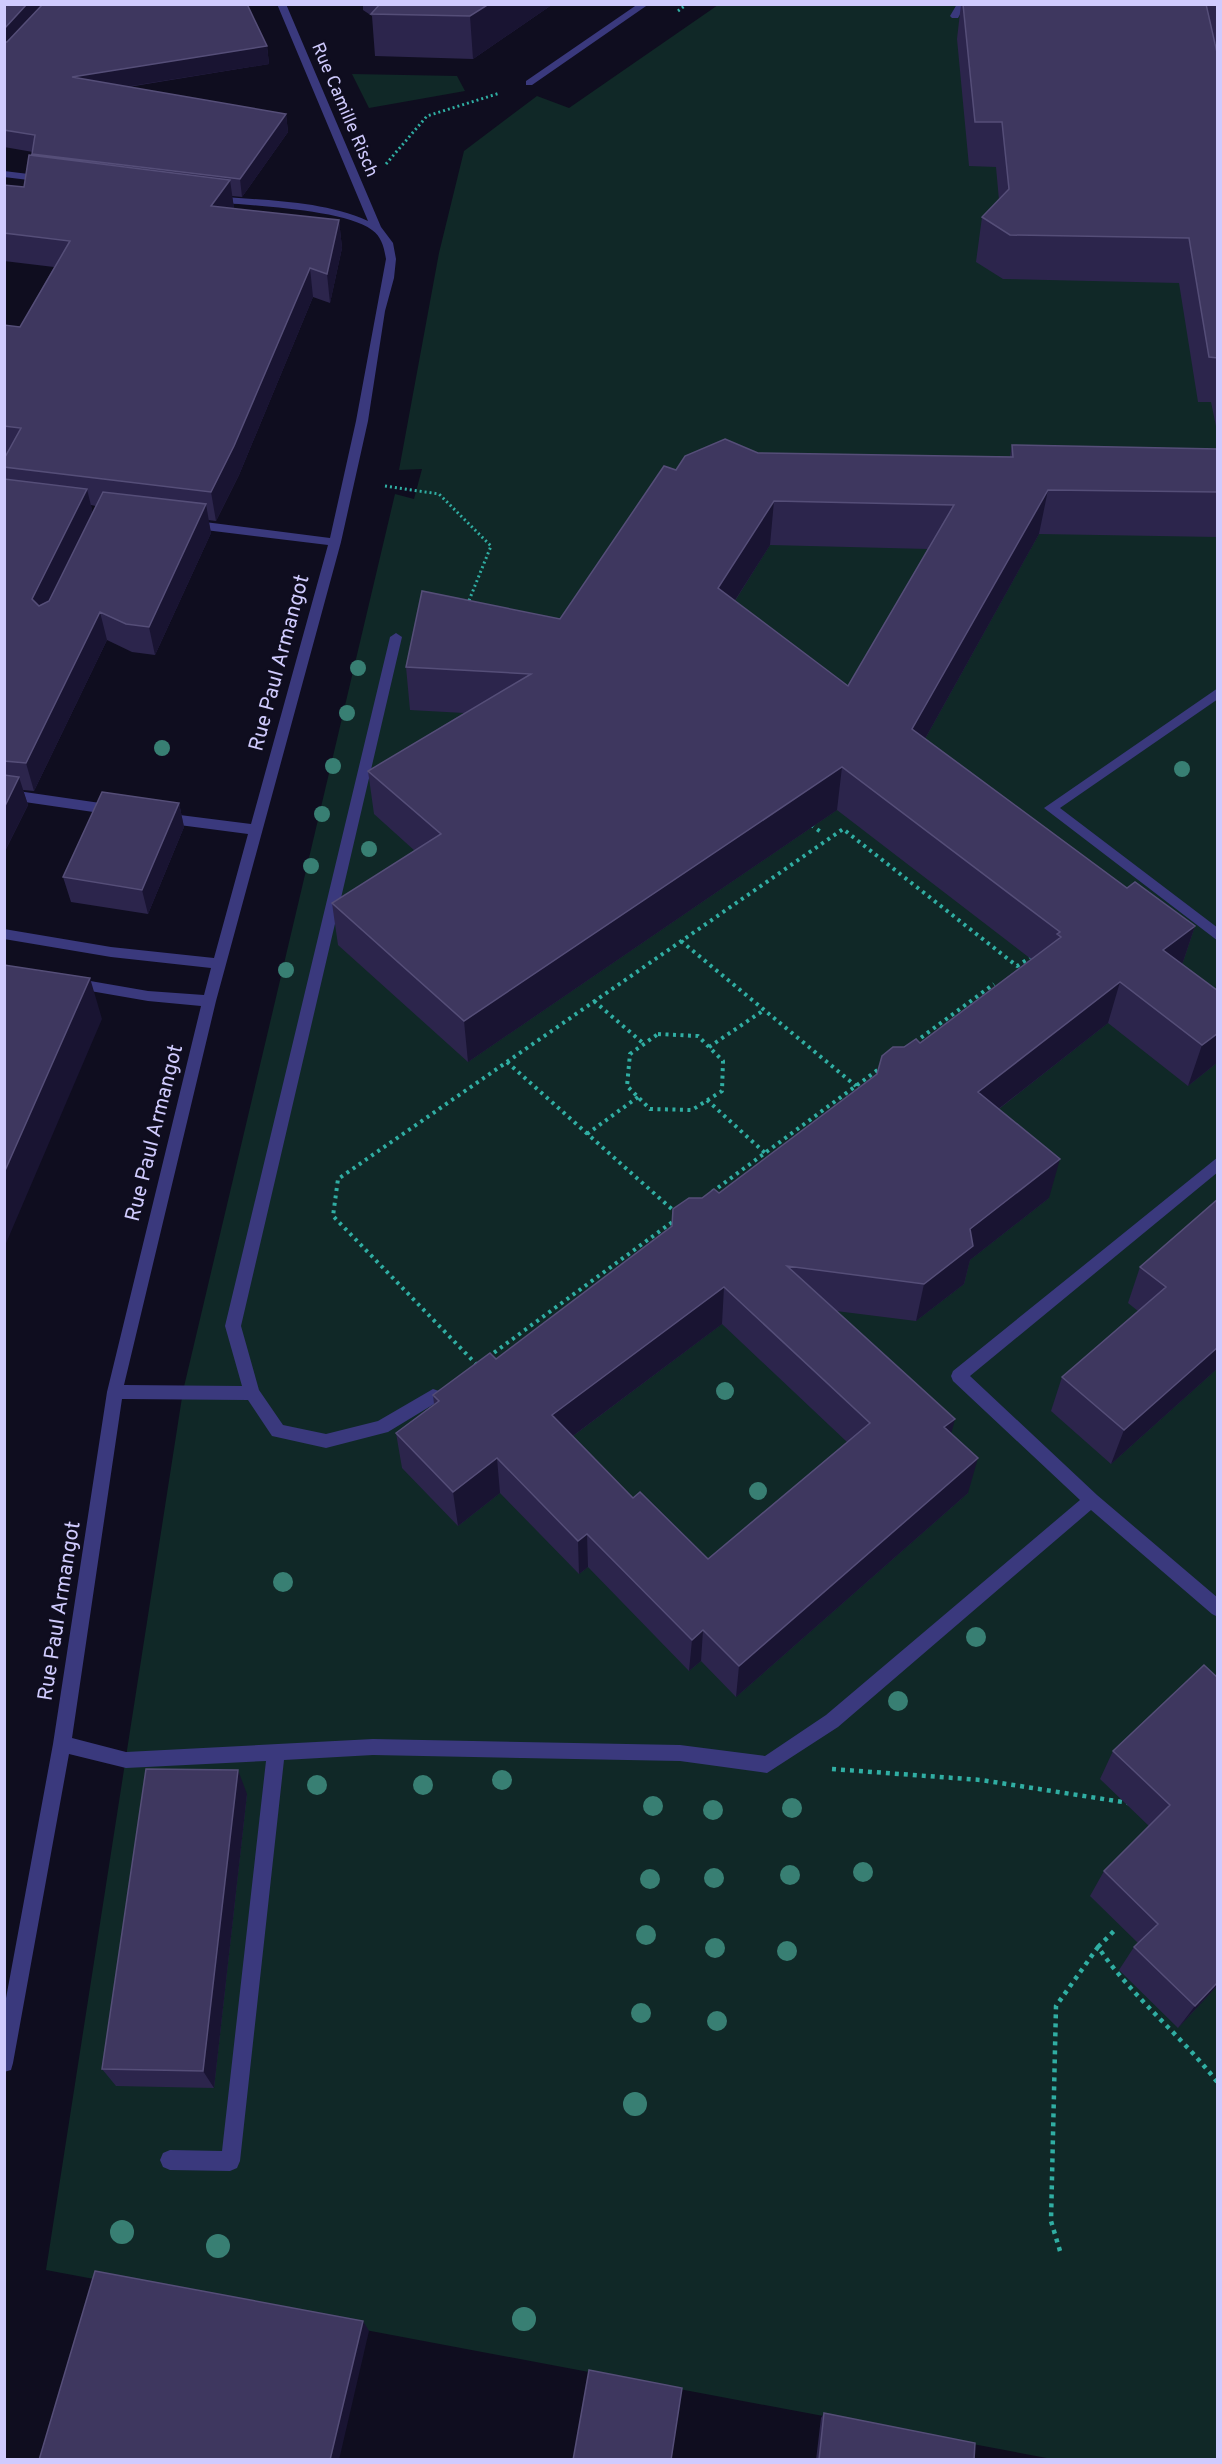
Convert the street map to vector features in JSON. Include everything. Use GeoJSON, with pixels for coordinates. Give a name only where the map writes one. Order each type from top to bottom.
{"type":"FeatureCollection","features":[{"type":"Feature","properties":{"kind":"street","name":"Rue Camille Risch"},"geometry":{"type":"LineString","coordinates":[[281,4],[376,228]]}},
{"type":"Feature","properties":{"kind":"street"},"geometry":{"type":"LineString","coordinates":[[529,83],[645,4]]}},
{"type":"Feature","properties":{"kind":"street"},"geometry":{"type":"LineString","coordinates":[[955,16],[962,4]]}},
{"type":"Feature","properties":{"kind":"street"},"geometry":{"type":"LineString","coordinates":[[4,174],[51,179]]}},
{"type":"Feature","properties":{"kind":"street"},"geometry":{"type":"LineString","coordinates":[[203,197],[331,213],[357,218],[376,228]]}},
{"type":"Feature","properties":{"kind":"street","name":"Rue Paul Armangot"},"geometry":{"type":"LineString","coordinates":[[4,2063],[62,1744],[115,1392],[209,1001],[335,542],[362,421],[391,259],[388,243],[376,228]]}},
{"type":"Feature","properties":{"kind":"street"},"geometry":{"type":"LineString","coordinates":[[172,522],[335,542]]}},
{"type":"Feature","properties":{"kind":"street"},"geometry":{"type":"LineString","coordinates":[[396,637],[233,1326],[252,1394],[278,1431],[326,1441],[382,1427],[433,1396]]}},
{"type":"Feature","properties":{"kind":"street"},"geometry":{"type":"LineString","coordinates":[[1218,692],[1051,808],[1218,936]]}},
{"type":"Feature","properties":{"kind":"street"},"geometry":{"type":"LineString","coordinates":[[4,794],[123,812]]}},
{"type":"Feature","properties":{"kind":"street"},"geometry":{"type":"LineString","coordinates":[[146,815],[256,830]]}},
{"type":"Feature","properties":{"kind":"street"},"geometry":{"type":"LineString","coordinates":[[4,934],[111,952],[220,964]]}},
{"type":"Feature","properties":{"kind":"street"},"geometry":{"type":"LineString","coordinates":[[60,981],[148,996],[209,1001]]}},
{"type":"Feature","properties":{"kind":"street"},"geometry":{"type":"LineString","coordinates":[[1218,1162],[959,1376],[1091,1500],[1218,1609]]}},
{"type":"Feature","properties":{"kind":"street"},"geometry":{"type":"LineString","coordinates":[[115,1392],[252,1394]]}},
{"type":"Feature","properties":{"kind":"street"},"geometry":{"type":"LineString","coordinates":[[62,1744],[126,1760],[374,1747],[680,1753],[767,1765],[832,1721],[1091,1500]]}},
{"type":"Feature","properties":{"kind":"street"},"geometry":{"type":"LineString","coordinates":[[170,2160],[230,2161],[276,1753]]}},
{"type":"Feature","properties":{"kind":"path"},"geometry":{"type":"LineString","coordinates":[[357,179],[375,177],[427,116],[529,83]]}},
{"type":"Feature","properties":{"kind":"path"},"geometry":{"type":"LineString","coordinates":[[348,483],[417,489],[439,494],[491,546],[467,606]]}},
{"type":"Feature","properties":{"kind":"path"},"geometry":{"type":"LineString","coordinates":[[802,818],[821,832]]}},
{"type":"Feature","properties":{"kind":"path"},"geometry":{"type":"LineString","coordinates":[[507,1062],[680,1217],[476,1366],[333,1216],[338,1179],[843,829],[1017,966],[1035,955]]}},
{"type":"Feature","properties":{"kind":"path"},"geometry":{"type":"LineString","coordinates":[[681,941],[856,1086]]}},
{"type":"Feature","properties":{"kind":"path"},"geometry":{"type":"LineString","coordinates":[[911,1045],[994,984]]}},
{"type":"Feature","properties":{"kind":"path"},"geometry":{"type":"LineString","coordinates":[[594,1001],[644,1044]]}},
{"type":"Feature","properties":{"kind":"path"},"geometry":{"type":"LineString","coordinates":[[709,1047],[764,1010]]}},
{"type":"Feature","properties":{"kind":"path"},"geometry":{"type":"LineString","coordinates":[[658,1034],[698,1036],[709,1047],[723,1061],[722,1090],[692,1110],[650,1109],[627,1086],[630,1054],[658,1034]]}},
{"type":"Feature","properties":{"kind":"path"},"geometry":{"type":"LineString","coordinates":[[708,1195],[884,1066]]}},
{"type":"Feature","properties":{"kind":"path"},"geometry":{"type":"LineString","coordinates":[[587,1134],[638,1097]]}},
{"type":"Feature","properties":{"kind":"path"},"geometry":{"type":"LineString","coordinates":[[707,1100],[765,1153]]}},
{"type":"Feature","properties":{"kind":"path"},"geometry":{"type":"LineString","coordinates":[[832,1769],[912,1771],[1032,1785],[1137,1805]]}},
{"type":"Feature","properties":{"kind":"path"},"geometry":{"type":"LineString","coordinates":[[1060,2251],[1051,2221],[1056,2006],[1098,1947],[1116,1929]]}},
{"type":"Feature","properties":{"kind":"path"},"geometry":{"type":"LineString","coordinates":[[1098,1947],[1114,1971],[1194,2052],[1218,2083]]}},
{"type":"Feature","properties":{"kind":"green space"},"geometry":{"type":"Polygon","coordinates":[[[718,5],[1217,5],[1217,2459],[1052,2459],[46,2270],[183,1391],[395,494],[414,499],[422,469],[399,470],[439,253],[464,151],[537,96],[569,108],[718,5]]]}},
{"type":"Feature","properties":{"kind":"green space"},"geometry":{"type":"Polygon","coordinates":[[[352,74],[457,76],[465,91],[369,108],[352,74]]]}},
{"type":"Feature","properties":{"kind":"building"},"geometry":{"type":"Polygon","coordinates":[[[4,4],[27,4],[4,29],[4,4]]]}},
{"type":"Feature","properties":{"kind":"building"},"geometry":{"type":"Polygon","coordinates":[[[43,4],[247,4],[267,46],[72,77],[286,114],[240,179],[32,154],[35,135],[4,130],[4,42],[7,42],[43,4]]]}},
{"type":"Feature","properties":{"kind":"building"},"geometry":{"type":"Polygon","coordinates":[[[380,4],[489,4],[470,16],[371,14],[380,4]]]}},
{"type":"Feature","properties":{"kind":"building"},"geometry":{"type":"Polygon","coordinates":[[[963,4],[1206,4],[1218,57],[1218,358],[1209,357],[1189,238],[1010,235],[982,217],[1009,189],[1002,122],[975,122],[963,4]]]}},
{"type":"Feature","properties":{"kind":"building"},"geometry":{"type":"Polygon","coordinates":[[[29,155],[230,180],[211,206],[339,220],[327,274],[310,268],[234,446],[211,492],[4,467],[4,459],[21,428],[4,426],[4,325],[20,327],[70,241],[4,233],[4,185],[24,187],[29,155]]]}},
{"type":"Feature","properties":{"kind":"building"},"geometry":{"type":"Polygon","coordinates":[[[725,439],[758,453],[1013,457],[1012,445],[1218,449],[1218,492],[1048,490],[912,729],[1127,888],[1135,882],[1195,926],[1163,950],[1218,991],[1218,1033],[1202,1045],[1120,982],[978,1092],[1060,1159],[970,1229],[973,1246],[924,1284],[787,1266],[955,1419],[944,1427],[978,1458],[739,1666],[703,1630],[692,1640],[587,1534],[578,1541],[497,1458],[453,1492],[396,1433],[439,1401],[433,1395],[490,1353],[496,1359],[672,1226],[673,1209],[689,1198],[702,1198],[714,1189],[719,1193],[877,1074],[882,1056],[893,1047],[904,1047],[916,1039],[920,1043],[1061,937],[1057,934],[1060,932],[842,767],[464,1021],[332,903],[441,834],[368,771],[531,674],[406,667],[422,591],[560,619],[664,466],[676,470],[685,456],[725,439]],[[774,501],[718,588],[848,686],[954,505],[774,501]],[[724,1287],[552,1415],[633,1498],[640,1492],[708,1559],[870,1423],[724,1287]]]}},
{"type":"Feature","properties":{"kind":"building"},"geometry":{"type":"Polygon","coordinates":[[[4,479],[87,489],[32,599],[39,606],[49,601],[103,492],[206,504],[149,627],[126,624],[100,612],[26,763],[4,761],[4,479]]]}},
{"type":"Feature","properties":{"kind":"building"},"geometry":{"type":"Polygon","coordinates":[[[4,775],[19,777],[4,808],[4,775]]]}},
{"type":"Feature","properties":{"kind":"building"},"geometry":{"type":"Polygon","coordinates":[[[102,792],[179,803],[142,890],[63,877],[102,792]]]}},
{"type":"Feature","properties":{"kind":"building"},"geometry":{"type":"Polygon","coordinates":[[[4,965],[90,978],[4,1173],[4,965]]]}},
{"type":"Feature","properties":{"kind":"building"},"geometry":{"type":"Polygon","coordinates":[[[1218,1199],[1218,1347],[1124,1430],[1062,1377],[1166,1287],[1140,1267],[1218,1199]]]}},
{"type":"Feature","properties":{"kind":"building"},"geometry":{"type":"Polygon","coordinates":[[[1204,1665],[1218,1678],[1218,1982],[1195,2006],[1134,1947],[1158,1924],[1104,1871],[1170,1805],[1113,1751],[1204,1665]]]}},
{"type":"Feature","properties":{"kind":"building"},"geometry":{"type":"Polygon","coordinates":[[[146,1769],[238,1770],[203,2071],[102,2069],[146,1769]]]}},
{"type":"Feature","properties":{"kind":"building"},"geometry":{"type":"Polygon","coordinates":[[[95,2271],[363,2321],[330,2460],[39,2460],[95,2271]]]}},
{"type":"Feature","properties":{"kind":"building"},"geometry":{"type":"Polygon","coordinates":[[[589,2370],[682,2388],[671,2460],[573,2460],[589,2370]]]}},
{"type":"Feature","properties":{"kind":"building"},"geometry":{"type":"Polygon","coordinates":[[[824,2413],[975,2443],[974,2460],[819,2460],[824,2413]]]}}]}
